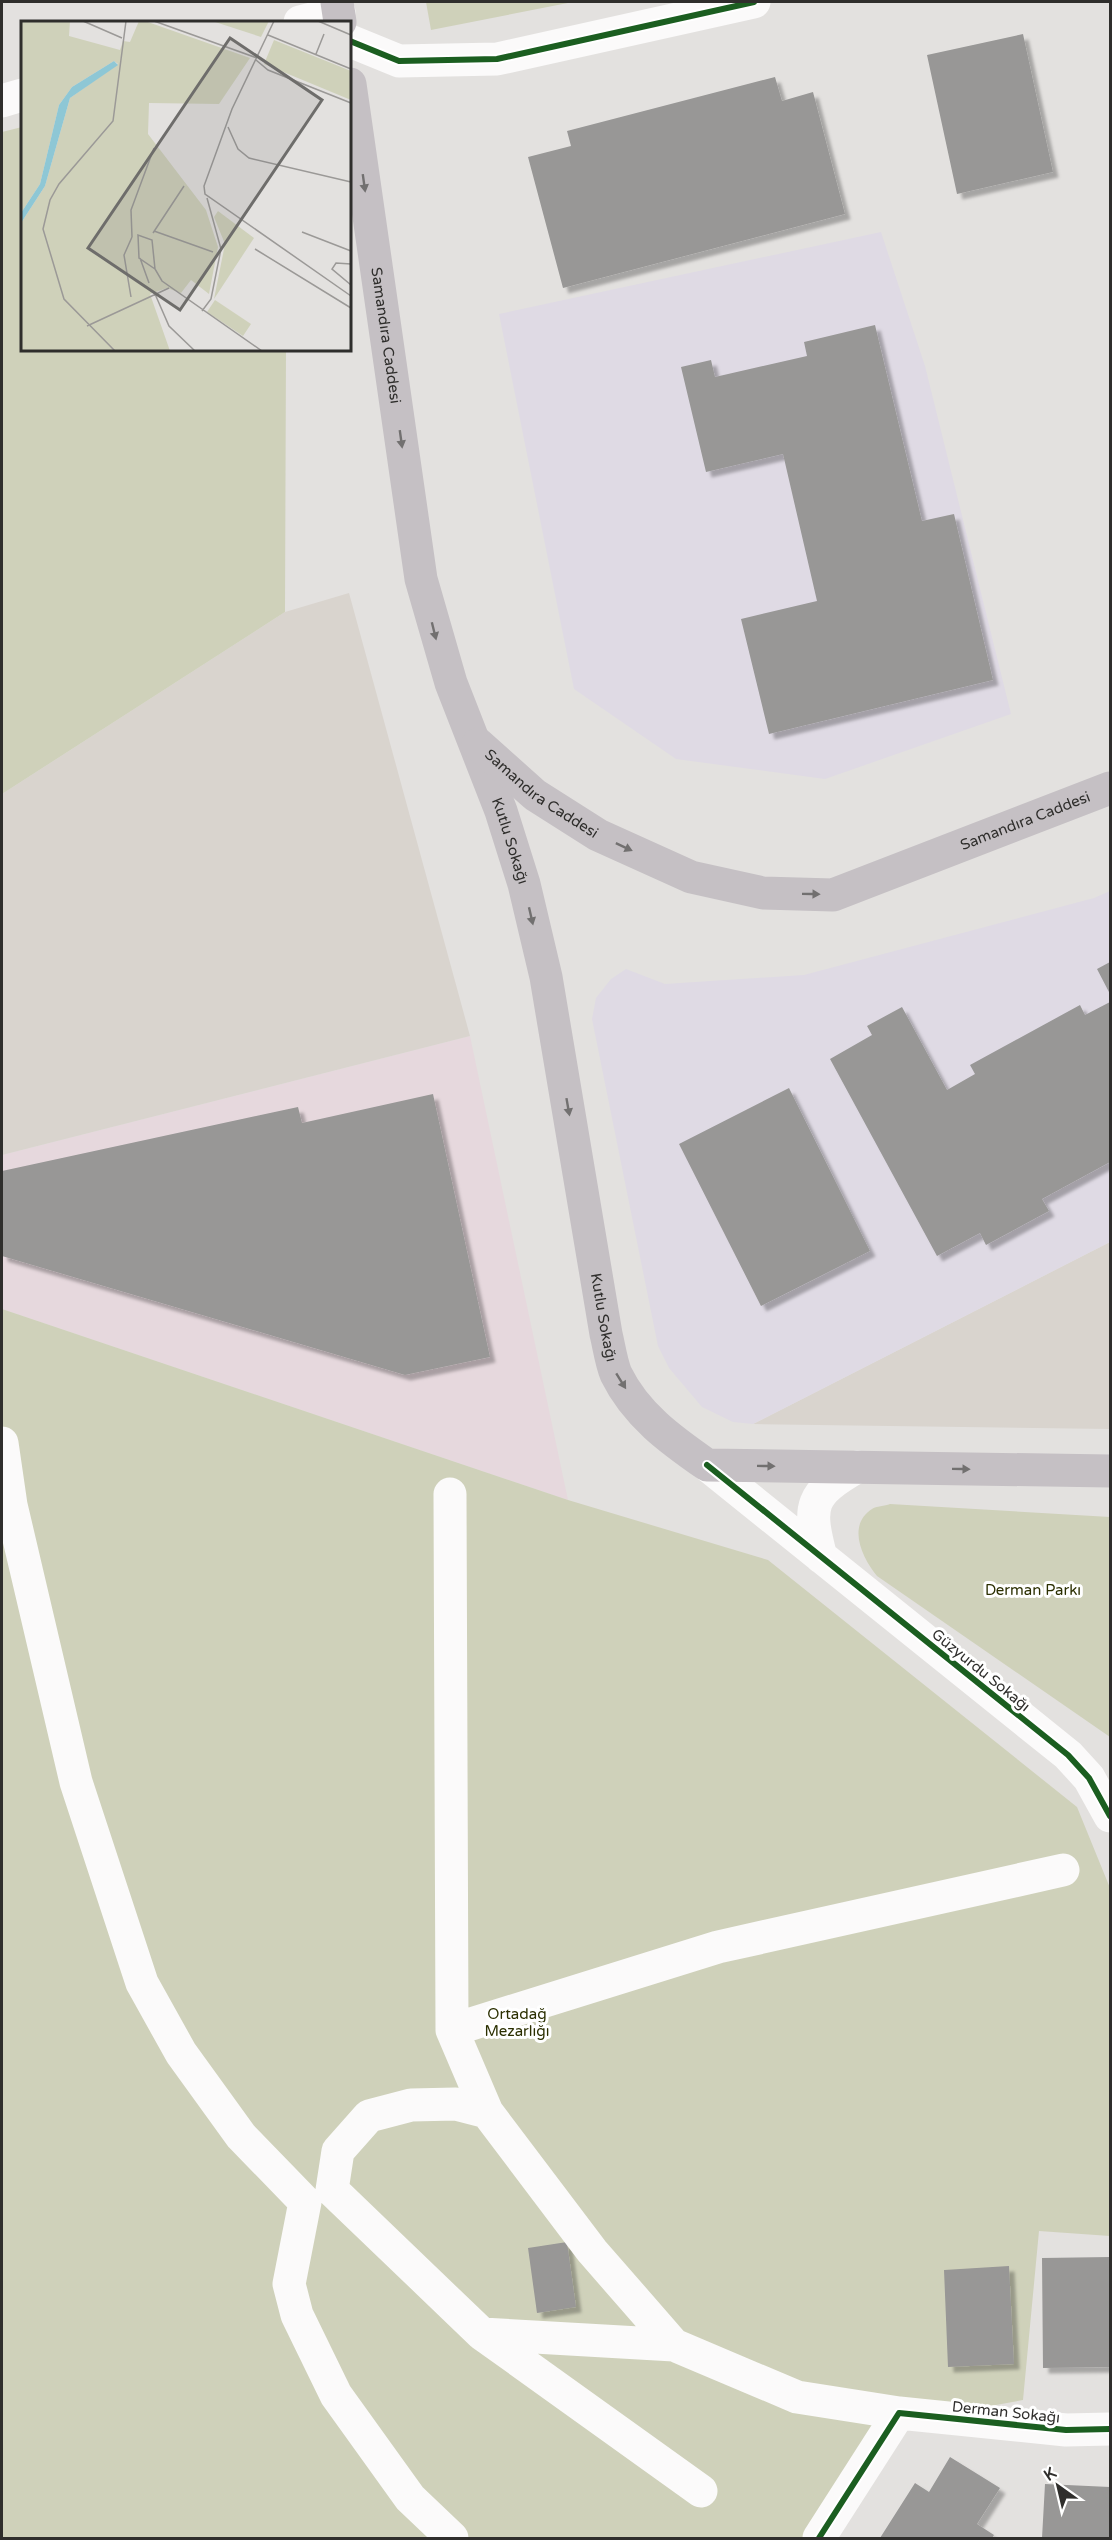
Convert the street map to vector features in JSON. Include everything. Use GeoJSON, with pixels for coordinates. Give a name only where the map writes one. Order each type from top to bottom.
{"type":"FeatureCollection","features":[{"type":"Feature","properties":{"kind":"main road","name":"Samandıra Caddesi"},"geometry":{"type":"LineString","coordinates":[[351,91],[422,579],[444,663],[475,741],[535,795],[598,835],[691,877],[763,893],[833,895],[1110,788]]}},
{"type":"Feature","properties":{"kind":"main road","name":"Kutlu Sokağı"},"geometry":{"type":"LineString","coordinates":[[475,741],[524,884],[546,977],[606,1334],[616,1373],[641,1411],[666,1437],[707,1465]]}},
{"type":"Feature","properties":{"kind":"main road"},"geometry":{"type":"LineString","coordinates":[[707,1465],[1110,1471]]}},
{"type":"Feature","properties":{"kind":"street"},"geometry":{"type":"LineString","coordinates":[[351,26],[399,61],[497,58],[754,2]]}},
{"type":"Feature","properties":{"kind":"street"},"geometry":{"type":"LineString","coordinates":[[314,21],[341,19]]}},
{"type":"Feature","properties":{"kind":"street"},"geometry":{"type":"LineString","coordinates":[[2,101],[21,95]]}},
{"type":"Feature","properties":{"kind":"street"},"geometry":{"type":"LineString","coordinates":[[2,1443],[11,1505],[76,1782],[142,1983],[181,2053],[241,2136],[319,2196],[482,2334],[701,2490]]}},
{"type":"Feature","properties":{"kind":"street","name":"Güzyurdu Sokağı"},"geometry":{"type":"LineString","coordinates":[[707,1465],[1068,1755],[1089,1778],[1110,1816]]}},
{"type":"Feature","properties":{"kind":"street"},"geometry":{"type":"LineString","coordinates":[[821,1557],[812,1524],[816,1501],[831,1482],[857,1467]]}},
{"type":"Feature","properties":{"kind":"street"},"geometry":{"type":"LineString","coordinates":[[450,1494],[452,2030],[487,2112],[592,2251],[674,2345]]}},
{"type":"Feature","properties":{"kind":"street"},"geometry":{"type":"LineString","coordinates":[[452,2030],[718,1947],[1063,1870]]}},
{"type":"Feature","properties":{"kind":"street"},"geometry":{"type":"LineString","coordinates":[[452,2538],[410,2498],[336,2395],[297,2314],[290,2284],[319,2196],[338,2151],[369,2116],[411,2105],[456,2104],[487,2112]]}},
{"type":"Feature","properties":{"kind":"street"},"geometry":{"type":"LineString","coordinates":[[482,2334],[674,2345]]}},
{"type":"Feature","properties":{"kind":"street","name":"Derman Sokağı"},"geometry":{"type":"LineString","coordinates":[[674,2345],[797,2397],[899,2413],[1066,2430],[1110,2429]]}},
{"type":"Feature","properties":{"kind":"street"},"geometry":{"type":"LineString","coordinates":[[819,2538],[899,2413]]}},
{"type":"Feature","properties":{"kind":"shaded area"},"geometry":{"type":"Polygon","coordinates":[[[881,232],[925,366],[1011,714],[825,779],[676,759],[574,689],[499,314],[881,232]]]}},
{"type":"Feature","properties":{"kind":"shaded area"},"geometry":{"type":"Polygon","coordinates":[[[349,593],[470,1036],[2,1155],[2,794],[285,612],[349,593]]]}},
{"type":"Feature","properties":{"kind":"shaded area"},"geometry":{"type":"Polygon","coordinates":[[[1110,891],[1110,1242],[753,1424],[733,1422],[702,1407],[669,1368],[658,1346],[592,1019],[596,998],[611,979],[626,969],[665,984],[804,975],[1094,898],[1110,891]]]}},
{"type":"Feature","properties":{"kind":"shaded area"},"geometry":{"type":"Polygon","coordinates":[[[470,1036],[568,1500],[2,1309],[2,1155],[470,1036]]]}},
{"type":"Feature","properties":{"kind":"shaded area"},"geometry":{"type":"Polygon","coordinates":[[[1110,1242],[1110,1429],[753,1424],[1110,1242]]]}},
{"type":"Feature","properties":{"kind":"green space"},"geometry":{"type":"Polygon","coordinates":[[[426,2],[573,2],[431,30],[426,2]]]}},
{"type":"Feature","properties":{"kind":"green space"},"geometry":{"type":"Polygon","coordinates":[[[21,127],[21,351],[286,351],[285,612],[2,794],[2,132],[21,127]]]}},
{"type":"Feature","properties":{"kind":"green space","name":"Ortadağ Mezarlığı"},"geometry":{"type":"Polygon","coordinates":[[[2,1309],[568,1500],[768,1560],[1077,1807],[1110,1888],[1110,2236],[1039,2231],[1023,2400],[880,2426],[804,2538],[2,2538],[2,1309]]]}},
{"type":"Feature","properties":{"kind":"green space","name":"Derman Parkı"},"geometry":{"type":"Polygon","coordinates":[[[890,1504],[1110,1517],[1110,1737],[877,1576],[862,1552],[858,1533],[864,1516],[876,1507],[890,1504]]]}},
{"type":"Feature","properties":{"kind":"building"},"geometry":{"type":"Polygon","coordinates":[[[1023,34],[1053,172],[957,194],[927,55],[1023,34]]]}},
{"type":"Feature","properties":{"kind":"building"},"geometry":{"type":"Polygon","coordinates":[[[775,77],[782,101],[813,92],[845,214],[563,288],[528,157],[571,146],[567,131],[775,77]]]}},
{"type":"Feature","properties":{"kind":"building"},"geometry":{"type":"Polygon","coordinates":[[[875,325],[922,521],[954,514],[993,680],[769,734],[741,619],[817,601],[783,454],[706,472],[681,367],[711,360],[715,377],[807,356],[804,342],[875,325]]]}},
{"type":"Feature","properties":{"kind":"building"},"geometry":{"type":"Polygon","coordinates":[[[1110,962],[1110,994],[1097,969],[1110,962]]]}},
{"type":"Feature","properties":{"kind":"building"},"geometry":{"type":"Polygon","coordinates":[[[1110,1002],[1110,1162],[1042,1199],[1049,1211],[986,1245],[980,1233],[937,1256],[830,1059],[872,1035],[867,1026],[902,1007],[947,1090],[975,1074],[970,1065],[1080,1005],[1085,1015],[1110,1002]]]}},
{"type":"Feature","properties":{"kind":"building"},"geometry":{"type":"Polygon","coordinates":[[[789,1088],[870,1251],[761,1306],[679,1144],[789,1088]]]}},
{"type":"Feature","properties":{"kind":"building"},"geometry":{"type":"Polygon","coordinates":[[[433,1094],[490,1357],[405,1375],[2,1256],[2,1171],[298,1107],[302,1123],[433,1094]]]}},
{"type":"Feature","properties":{"kind":"building"},"geometry":{"type":"Polygon","coordinates":[[[567,2242],[576,2307],[537,2313],[528,2248],[567,2242]]]}},
{"type":"Feature","properties":{"kind":"building"},"geometry":{"type":"Polygon","coordinates":[[[1110,2257],[1110,2367],[1043,2368],[1042,2258],[1110,2257]]]}},
{"type":"Feature","properties":{"kind":"building"},"geometry":{"type":"Polygon","coordinates":[[[1009,2266],[1014,2364],[948,2367],[944,2270],[1009,2266]]]}},
{"type":"Feature","properties":{"kind":"building"},"geometry":{"type":"Polygon","coordinates":[[[950,2457],[1000,2488],[977,2524],[994,2535],[992,2538],[880,2538],[915,2483],[929,2492],[950,2457]]]}},
{"type":"Feature","properties":{"kind":"building"},"geometry":{"type":"Polygon","coordinates":[[[1045,2484],[1110,2487],[1110,2538],[1042,2538],[1045,2484]]]}},
{"type":"Feature","properties":{"kind":"cycle path"},"geometry":{"type":"LineString","coordinates":[[351,41],[399,61],[497,59],[754,2]]}},
{"type":"Feature","properties":{"kind":"cycle path"},"geometry":{"type":"LineString","coordinates":[[707,1465],[1068,1755],[1089,1778],[1110,1816]]}},
{"type":"Feature","properties":{"kind":"cycle path"},"geometry":{"type":"LineString","coordinates":[[819,2538],[899,2413],[1066,2430],[1110,2429]]}}]}
